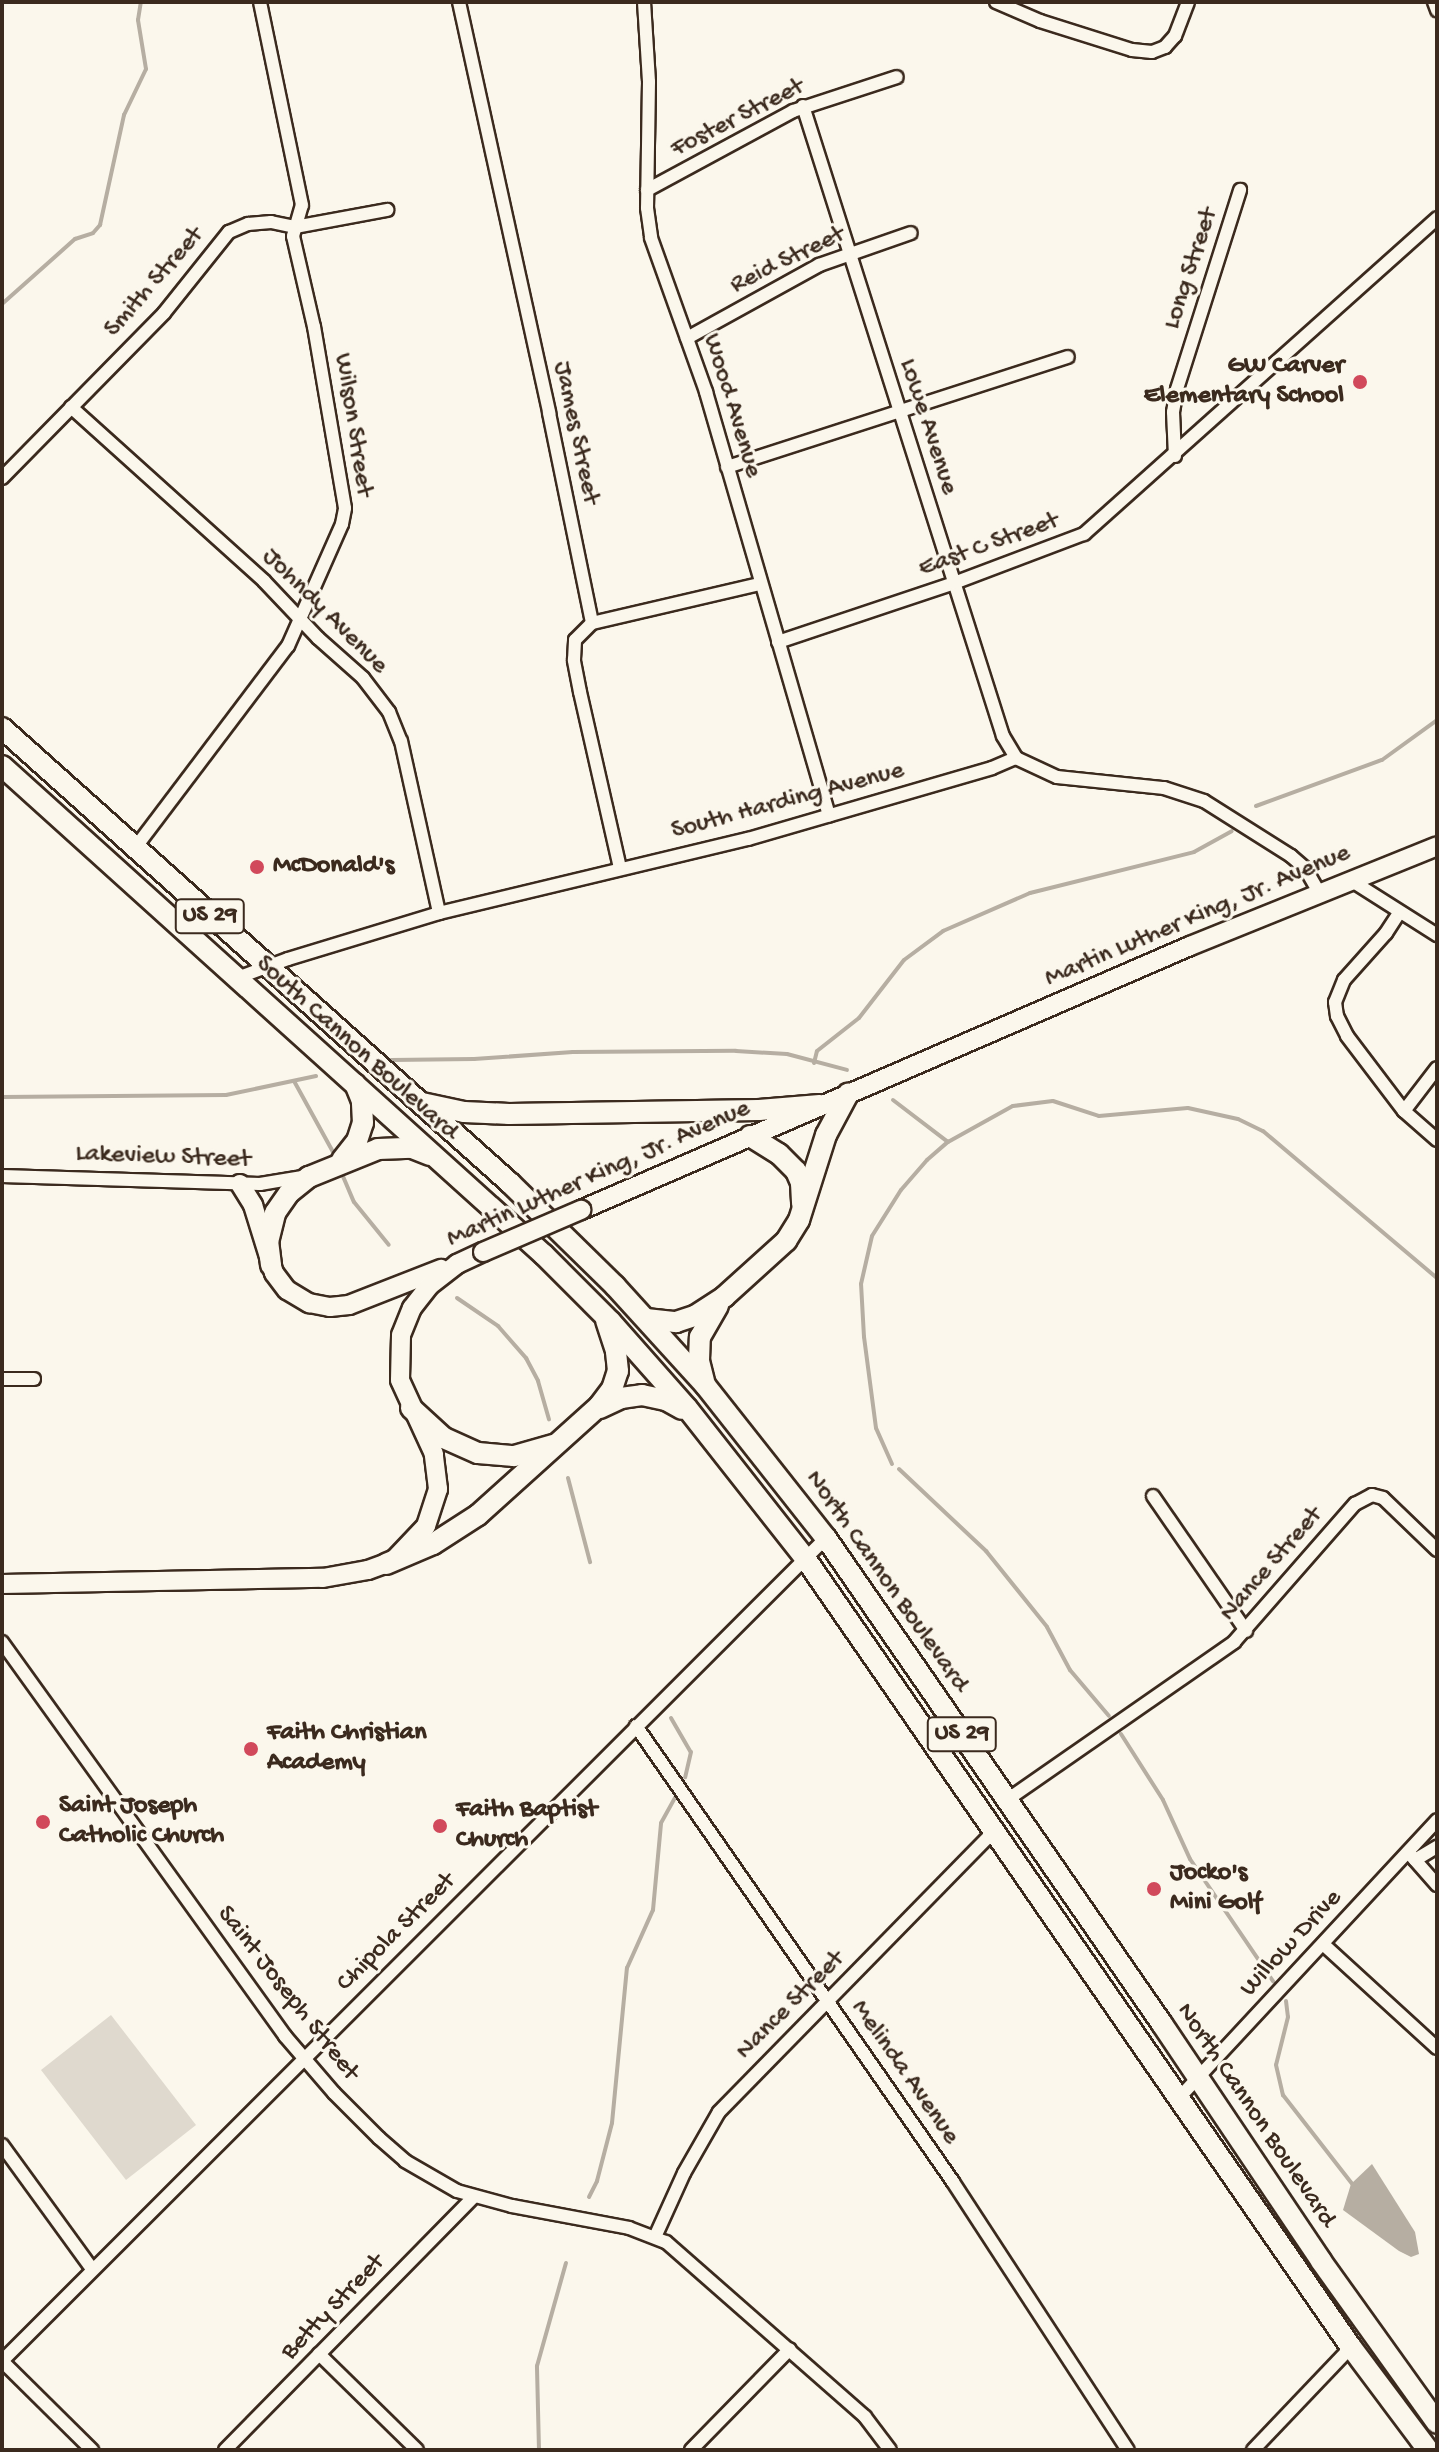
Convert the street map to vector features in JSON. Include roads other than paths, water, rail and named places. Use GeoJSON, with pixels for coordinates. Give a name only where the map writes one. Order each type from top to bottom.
{"type":"FeatureCollection","features":[{"type":"Feature","properties":{"kind":"main road","name":"South Cannon Boulevard"},"geometry":{"type":"LineString","coordinates":[[2,728],[419,1102]]}},
{"type":"Feature","properties":{"kind":"main road","name":"South Cannon Boulevard"},"geometry":{"type":"LineString","coordinates":[[2,766],[447,1166],[600,1311]]}},
{"type":"Feature","properties":{"kind":"main road","name":"Martin Luther King, Jr. Avenue"},"geometry":{"type":"LineString","coordinates":[[2,1584],[323,1578],[386,1564],[419,1536],[436,1498],[434,1454],[411,1408],[398,1366],[405,1321],[429,1286],[476,1255],[820,1105],[1437,846]]}},
{"type":"Feature","properties":{"kind":"main road"},"geometry":{"type":"LineString","coordinates":[[340,1162],[355,1146],[363,1123],[362,1101],[355,1084]]}},
{"type":"Feature","properties":{"kind":"main road"},"geometry":{"type":"LineString","coordinates":[[646,1319],[685,1320],[724,1297],[786,1241],[802,1208],[826,1135],[848,1094]]}},
{"type":"Feature","properties":{"kind":"main road"},"geometry":{"type":"LineString","coordinates":[[419,1102],[464,1112],[509,1114],[775,1110],[820,1105]]}},
{"type":"Feature","properties":{"kind":"main road","name":"North Cannon Boulevard"},"geometry":{"type":"LineString","coordinates":[[419,1102],[510,1183],[646,1319],[705,1385],[826,1538],[1321,2261],[1437,2423]]}},
{"type":"Feature","properties":{"kind":"main road"},"geometry":{"type":"LineString","coordinates":[[750,1136],[779,1154],[796,1171],[801,1183],[802,1208]]}},
{"type":"Feature","properties":{"kind":"main road"},"geometry":{"type":"LineString","coordinates":[[271,1265],[268,1238],[279,1207],[295,1187],[320,1170],[367,1151],[402,1147],[422,1150],[447,1166]]}},
{"type":"Feature","properties":{"kind":"main road"},"geometry":{"type":"LineString","coordinates":[[240,1184],[253,1205],[271,1265],[280,1281],[294,1295],[313,1304],[330,1307],[362,1301],[476,1255]]}},
{"type":"Feature","properties":{"kind":"main road"},"geometry":{"type":"LineString","coordinates":[[705,1385],[699,1361],[700,1337],[724,1297]]}},
{"type":"Feature","properties":{"kind":"main road"},"geometry":{"type":"LineString","coordinates":[[386,1564],[460,1528],[591,1415],[612,1389],[618,1367],[614,1342],[600,1311]]}},
{"type":"Feature","properties":{"kind":"main road","name":"North Cannon Boulevard"},"geometry":{"type":"LineString","coordinates":[[600,1311],[704,1429],[805,1558],[1351,2347],[1428,2450]]}},
{"type":"Feature","properties":{"kind":"main road"},"geometry":{"type":"LineString","coordinates":[[591,1415],[621,1398],[649,1395],[679,1407],[704,1429]]}},
{"type":"Feature","properties":{"kind":"main road"},"geometry":{"type":"LineString","coordinates":[[411,1408],[449,1441],[484,1454],[525,1454],[566,1437]]}},
{"type":"Feature","properties":{"kind":"street","name":"James Street"},"geometry":{"type":"LineString","coordinates":[[459,2],[592,623]]}},
{"type":"Feature","properties":{"kind":"street","name":"Wood Avenue"},"geometry":{"type":"LineString","coordinates":[[644,2],[649,82],[647,190],[651,238],[687,338],[727,467],[829,816]]}},
{"type":"Feature","properties":{"kind":"street"},"geometry":{"type":"LineString","coordinates":[[996,2],[1132,50],[1152,52],[1165,47],[1175,36],[1188,2]]}},
{"type":"Feature","properties":{"kind":"street"},"geometry":{"type":"LineString","coordinates":[[1434,2],[1437,10]]}},
{"type":"Feature","properties":{"kind":"street","name":"Wilson Street"},"geometry":{"type":"LineString","coordinates":[[135,848],[280,660],[342,524],[345,499],[314,327],[297,258],[295,227],[302,205],[260,3]]}},
{"type":"Feature","properties":{"kind":"street","name":"Foster Street"},"geometry":{"type":"LineString","coordinates":[[647,190],[803,106],[897,77]]}},
{"type":"Feature","properties":{"kind":"street","name":"Lowe Avenue"},"geometry":{"type":"LineString","coordinates":[[803,106],[1003,736],[1016,758]]}},
{"type":"Feature","properties":{"kind":"street","name":"Long Street"},"geometry":{"type":"LineString","coordinates":[[1175,456],[1173,412],[1177,389],[1240,190]]}},
{"type":"Feature","properties":{"kind":"street","name":"Smith Street"},"geometry":{"type":"LineString","coordinates":[[2,478],[164,313],[229,232],[248,224],[271,222],[295,227],[387,210]]}},
{"type":"Feature","properties":{"kind":"street","name":"East C Street"},"geometry":{"type":"LineString","coordinates":[[778,642],[954,583],[1084,534],[1175,456],[1437,218]]}},
{"type":"Feature","properties":{"kind":"street","name":"Reid Street"},"geometry":{"type":"LineString","coordinates":[[687,338],[819,265],[911,233]]}},
{"type":"Feature","properties":{"kind":"street"},"geometry":{"type":"LineString","coordinates":[[727,467],[1068,357]]}},
{"type":"Feature","properties":{"kind":"street","name":"Johndy Avenue"},"geometry":{"type":"LineString","coordinates":[[71,407],[264,581],[363,678],[389,712],[401,741],[409,791],[439,913]]}},
{"type":"Feature","properties":{"kind":"street"},"geometry":{"type":"LineString","coordinates":[[620,868],[574,660],[575,640],[592,623],[760,584]]}},
{"type":"Feature","properties":{"kind":"street"},"geometry":{"type":"LineString","coordinates":[[1016,758],[1057,777],[1164,788],[1204,801],[1291,856],[1305,868],[1320,894]]}},
{"type":"Feature","properties":{"kind":"street","name":"South Harding Avenue"},"geometry":{"type":"LineString","coordinates":[[237,978],[439,913],[829,816],[1016,758]]}},
{"type":"Feature","properties":{"kind":"street"},"geometry":{"type":"LineString","coordinates":[[1352,881],[1437,935]]}},
{"type":"Feature","properties":{"kind":"street"},"geometry":{"type":"LineString","coordinates":[[1399,913],[1386,933],[1344,980],[1335,1002],[1337,1016],[1347,1036],[1404,1111],[1437,1140]]}},
{"type":"Feature","properties":{"kind":"street"},"geometry":{"type":"LineString","coordinates":[[1404,1111],[1437,1068]]}},
{"type":"Feature","properties":{"kind":"street","name":"Lakeview Street"},"geometry":{"type":"LineString","coordinates":[[2,1176],[240,1184],[281,1182],[320,1170]]}},
{"type":"Feature","properties":{"kind":"street"},"geometry":{"type":"LineString","coordinates":[[2,1379],[34,1379]]}},
{"type":"Feature","properties":{"kind":"street","name":"Nance Street"},"geometry":{"type":"LineString","coordinates":[[1007,1800],[1246,1631],[1344,1514],[1372,1495],[1393,1506],[1437,1550]]}},
{"type":"Feature","properties":{"kind":"street"},"geometry":{"type":"LineString","coordinates":[[1153,1496],[1246,1631]]}},
{"type":"Feature","properties":{"kind":"street","name":"Chipola Street"},"geometry":{"type":"LineString","coordinates":[[2,2361],[826,1538]]}},
{"type":"Feature","properties":{"kind":"street","name":"Saint Joseph Street"},"geometry":{"type":"LineString","coordinates":[[2,1642],[303,2058],[334,2093],[405,2161],[436,2181],[474,2197],[629,2228],[655,2237],[691,2260],[790,2349],[865,2417],[890,2450]]}},
{"type":"Feature","properties":{"kind":"street","name":"Melinda Avenue"},"geometry":{"type":"LineString","coordinates":[[636,1726],[953,2182],[1128,2450]]}},
{"type":"Feature","properties":{"kind":"street","name":"Willow Drive"},"geometry":{"type":"LineString","coordinates":[[1179,2098],[1323,1944],[1412,1856],[1437,1820]]}},
{"type":"Feature","properties":{"kind":"street","name":"Nance Street"},"geometry":{"type":"LineString","coordinates":[[655,2237],[684,2173],[719,2112],[994,1831]]}},
{"type":"Feature","properties":{"kind":"street"},"geometry":{"type":"LineString","coordinates":[[1437,1847],[1412,1856],[1437,1885]]}},
{"type":"Feature","properties":{"kind":"street"},"geometry":{"type":"LineString","coordinates":[[1323,1944],[1437,2048]]}},
{"type":"Feature","properties":{"kind":"street"},"geometry":{"type":"LineString","coordinates":[[2,2145],[92,2269]]}},
{"type":"Feature","properties":{"kind":"street","name":"Betty Street"},"geometry":{"type":"LineString","coordinates":[[225,2450],[474,2197]]}},
{"type":"Feature","properties":{"kind":"street"},"geometry":{"type":"LineString","coordinates":[[1253,2450],[1351,2347]]}},
{"type":"Feature","properties":{"kind":"street"},"geometry":{"type":"LineString","coordinates":[[691,2450],[790,2349]]}},
{"type":"Feature","properties":{"kind":"street"},"geometry":{"type":"LineString","coordinates":[[319,2354],[417,2450]]}},
{"type":"Feature","properties":{"kind":"street"},"geometry":{"type":"LineString","coordinates":[[2,2361],[92,2450]]}},
{"type":"Feature","properties":{"kind":"waterway"},"geometry":{"type":"LineString","coordinates":[[2,304],[75,239],[93,233],[100,225],[124,115],[146,69],[138,20],[141,2]]}},
{"type":"Feature","properties":{"kind":"waterway"},"geometry":{"type":"LineString","coordinates":[[1256,806],[1382,760],[1437,720]]}},
{"type":"Feature","properties":{"kind":"waterway"},"geometry":{"type":"LineString","coordinates":[[814,1063],[817,1051],[859,1018],[904,960],[943,931],[1030,893],[1194,852],[1232,831]]}},
{"type":"Feature","properties":{"kind":"waterway"},"geometry":{"type":"LineString","coordinates":[[391,1060],[474,1059],[573,1052],[736,1051],[787,1054],[847,1070]]}},
{"type":"Feature","properties":{"kind":"waterway"},"geometry":{"type":"LineString","coordinates":[[2,1097],[226,1095],[316,1076]]}},
{"type":"Feature","properties":{"kind":"waterway"},"geometry":{"type":"LineString","coordinates":[[294,1081],[333,1152]]}},
{"type":"Feature","properties":{"kind":"waterway"},"geometry":{"type":"LineString","coordinates":[[893,1100],[948,1142]]}},
{"type":"Feature","properties":{"kind":"waterway"},"geometry":{"type":"LineString","coordinates":[[892,1464],[876,1428],[864,1337],[861,1284],[872,1236],[901,1190],[927,1160],[948,1142],[1013,1106],[1053,1101],[1099,1116],[1188,1108],[1238,1119],[1263,1131],[1437,1278]]}},
{"type":"Feature","properties":{"kind":"waterway"},"geometry":{"type":"LineString","coordinates":[[342,1174],[354,1202],[389,1245]]}},
{"type":"Feature","properties":{"kind":"waterway"},"geometry":{"type":"LineString","coordinates":[[457,1298],[498,1326],[526,1358],[538,1381],[549,1419]]}},
{"type":"Feature","properties":{"kind":"waterway"},"geometry":{"type":"LineString","coordinates":[[899,1469],[986,1551],[1047,1627],[1070,1670],[1109,1716]]}},
{"type":"Feature","properties":{"kind":"waterway"},"geometry":{"type":"LineString","coordinates":[[568,1478],[590,1562]]}},
{"type":"Feature","properties":{"kind":"waterway"},"geometry":{"type":"LineString","coordinates":[[671,1718],[691,1752],[685,1777]]}},
{"type":"Feature","properties":{"kind":"waterway"},"geometry":{"type":"LineString","coordinates":[[1121,1734],[1163,1800],[1190,1859],[1273,1981]]}},
{"type":"Feature","properties":{"kind":"waterway"},"geometry":{"type":"LineString","coordinates":[[589,2197],[597,2181],[612,2123],[627,1968],[653,1910],[661,1823],[675,1798]]}},
{"type":"Feature","properties":{"kind":"waterway"},"geometry":{"type":"LineString","coordinates":[[1286,2001],[1288,2017],[1276,2065],[1283,2095],[1353,2185]]}},
{"type":"Feature","properties":{"kind":"waterway"},"geometry":{"type":"LineString","coordinates":[[539,2450],[537,2366],[566,2263]]}},
{"type":"Feature","properties":{"kind":"place","name":"GW Carver Elementary School"},"geometry":{"type":"Point","coordinates":[1360,382]}},
{"type":"Feature","properties":{"kind":"place","name":"McDonald's"},"geometry":{"type":"Point","coordinates":[257,867]}},
{"type":"Feature","properties":{"kind":"place","name":"Faith Christian Academy"},"geometry":{"type":"Point","coordinates":[251,1749]}},
{"type":"Feature","properties":{"kind":"place","name":"Saint Joseph Catholic Church"},"geometry":{"type":"Point","coordinates":[43,1822]}},
{"type":"Feature","properties":{"kind":"place","name":"Faith Baptist Church"},"geometry":{"type":"Point","coordinates":[440,1826]}},
{"type":"Feature","properties":{"kind":"place","name":"Jocko's Mini Golf"},"geometry":{"type":"Point","coordinates":[1154,1889]}}]}
